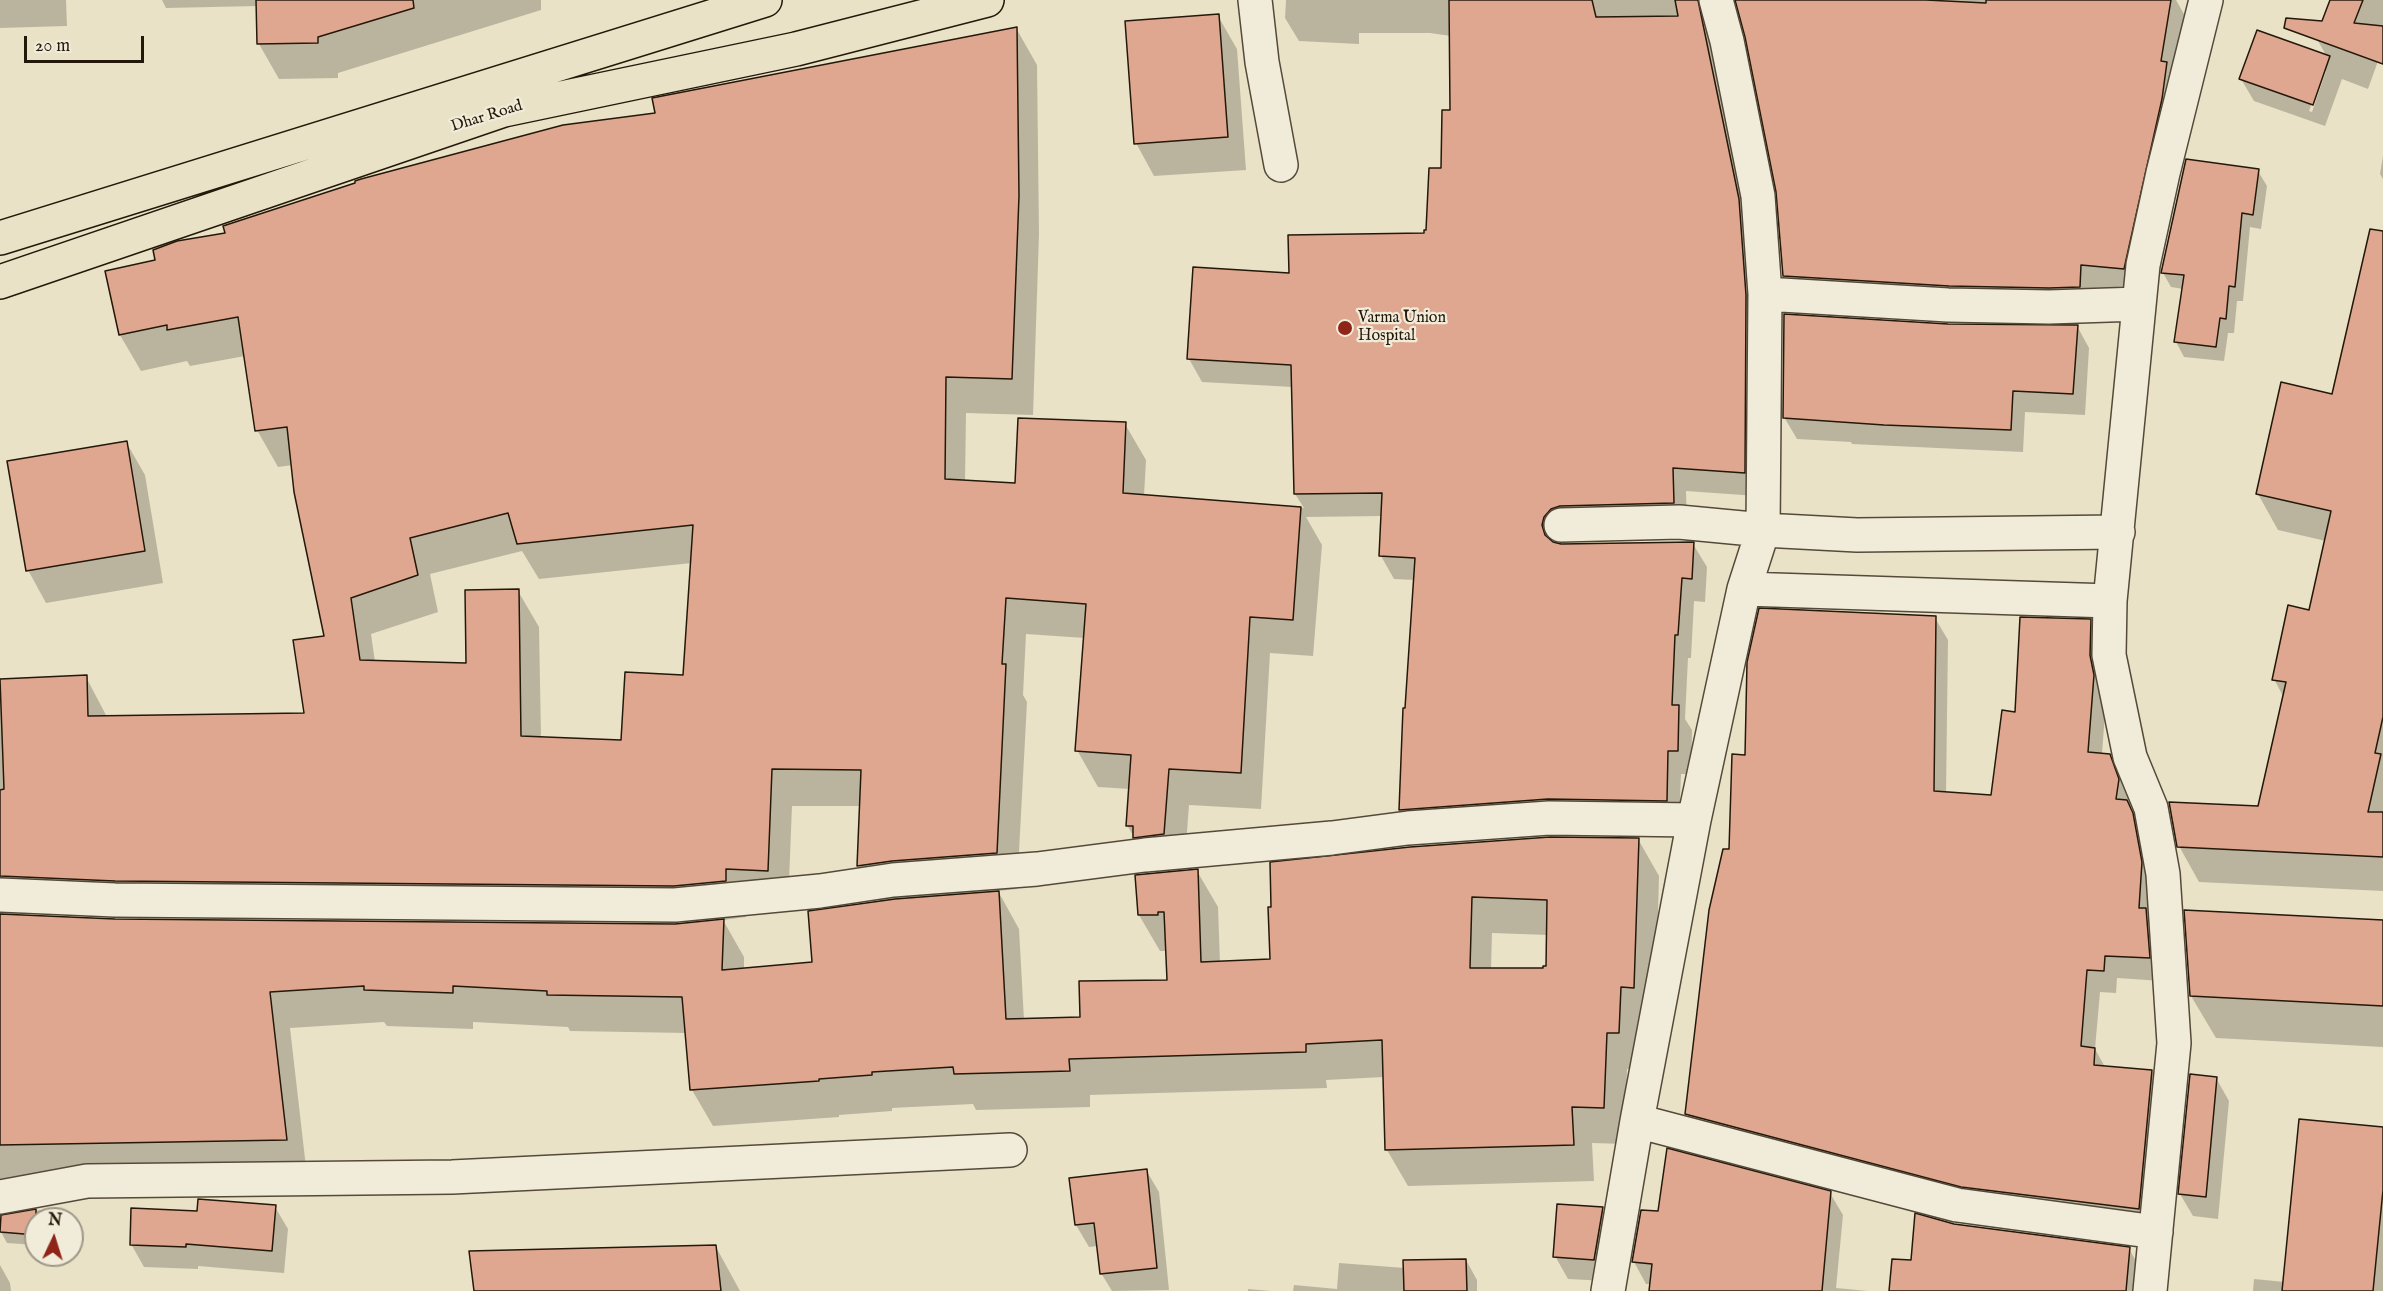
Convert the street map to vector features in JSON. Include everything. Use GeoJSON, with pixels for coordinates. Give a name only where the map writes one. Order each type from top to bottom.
{"type":"FeatureCollection","features":[{"type":"Feature","properties":{"kind":"main road","name":"Dhar Road"},"geometry":{"type":"LineString","coordinates":[[0,238],[765,0]]}},
{"type":"Feature","properties":{"kind":"main road","name":"Dhar Road"},"geometry":{"type":"LineString","coordinates":[[0,282],[504,110],[796,49],[987,0]]}},
{"type":"Feature","properties":{"kind":"street"},"geometry":{"type":"LineString","coordinates":[[1255,0],[1262,62],[1281,165]]}},
{"type":"Feature","properties":{"kind":"street"},"geometry":{"type":"LineString","coordinates":[[1608,1291],[1637,1121],[1694,820],[1744,589],[1763,530],[1765,294],[1758,196],[1727,40],[1716,0]]}},
{"type":"Feature","properties":{"kind":"street"},"geometry":{"type":"LineString","coordinates":[[2150,1291],[2175,1042],[2163,874],[2151,808],[2130,757],[2109,655],[2110,601],[2143,266],[2163,173],[2206,0]]}},
{"type":"Feature","properties":{"kind":"street"},"geometry":{"type":"LineString","coordinates":[[1765,294],[1959,305],[2049,307],[2139,304]]}},
{"type":"Feature","properties":{"kind":"street"},"geometry":{"type":"LineString","coordinates":[[1561,525],[1679,522],[1763,530],[1857,535],[2118,532]]}},
{"type":"Feature","properties":{"kind":"street"},"geometry":{"type":"LineString","coordinates":[[1744,589],[2110,601]]}},
{"type":"Feature","properties":{"kind":"street"},"geometry":{"type":"LineString","coordinates":[[0,895],[115,900],[675,904],[820,891],[893,880],[1036,869],[1145,855],[1332,838],[1408,828],[1549,818],[1694,820]]}},
{"type":"Feature","properties":{"kind":"street"},"geometry":{"type":"LineString","coordinates":[[1637,1121],[1957,1205],[2156,1232]]}},
{"type":"Feature","properties":{"kind":"street"},"geometry":{"type":"LineString","coordinates":[[0,1197],[87,1181],[452,1177],[1010,1150]]}},
{"type":"Feature","properties":{"kind":"building"},"geometry":{"type":"Polygon","coordinates":[[[256,0],[413,0],[414,8],[318,37],[318,43],[257,44],[256,0]]]}},
{"type":"Feature","properties":{"kind":"building"},"geometry":{"type":"Polygon","coordinates":[[[1449,0],[1592,0],[1596,17],[1678,16],[1675,0],[1698,0],[1739,199],[1746,295],[1745,473],[1673,468],[1674,503],[1560,506],[1551,509],[1544,517],[1542,525],[1545,535],[1553,542],[1561,544],[1694,542],[1692,579],[1682,578],[1678,635],[1675,635],[1672,705],[1679,705],[1678,751],[1668,751],[1667,801],[1548,799],[1399,810],[1403,708],[1405,708],[1415,558],[1379,556],[1382,493],[1294,494],[1291,365],[1187,359],[1193,267],[1289,273],[1288,235],[1424,233],[1429,168],[1441,168],[1442,110],[1450,110],[1449,0]]]}},
{"type":"Feature","properties":{"kind":"building"},"geometry":{"type":"Polygon","coordinates":[[[1735,0],[1926,0],[1986,3],[1986,0],[2171,0],[2161,61],[2167,62],[2162,99],[2124,269],[2081,265],[2080,287],[2049,288],[1949,286],[1783,276],[1776,192],[1745,37],[1735,0]]]}},
{"type":"Feature","properties":{"kind":"building"},"geometry":{"type":"Polygon","coordinates":[[[2330,0],[2363,0],[2354,23],[2383,26],[2383,64],[2284,28],[2286,18],[2322,21],[2330,0]]]}},
{"type":"Feature","properties":{"kind":"building"},"geometry":{"type":"Polygon","coordinates":[[[1219,14],[1228,137],[1134,144],[1125,21],[1219,14]]]}},
{"type":"Feature","properties":{"kind":"building"},"geometry":{"type":"Polygon","coordinates":[[[1017,27],[1019,196],[1012,379],[946,377],[945,479],[1015,483],[1018,418],[1126,422],[1123,493],[1301,507],[1293,620],[1250,617],[1241,773],[1169,769],[1164,834],[1133,838],[1133,826],[1126,826],[1131,755],[1075,751],[1086,604],[1006,598],[1002,664],[1006,664],[997,853],[857,866],[861,770],[772,769],[768,871],[726,869],[726,881],[674,886],[115,881],[0,876],[0,790],[4,789],[0,679],[87,675],[88,716],[304,713],[293,640],[324,636],[294,492],[287,427],[255,431],[238,317],[167,330],[167,325],[119,335],[105,271],[155,260],[153,250],[177,241],[225,233],[223,226],[355,183],[361,179],[563,125],[655,113],[652,98],[1017,27]],[[508,513],[410,538],[418,575],[351,598],[360,660],[466,663],[465,590],[519,589],[521,736],[621,740],[625,672],[683,675],[693,525],[517,544],[508,513]]]}},
{"type":"Feature","properties":{"kind":"building"},"geometry":{"type":"Polygon","coordinates":[[[2257,30],[2330,56],[2313,105],[2239,79],[2257,30]]]}},
{"type":"Feature","properties":{"kind":"building"},"geometry":{"type":"Polygon","coordinates":[[[2186,159],[2259,169],[2253,215],[2242,213],[2235,287],[2229,286],[2226,319],[2220,318],[2216,347],[2174,342],[2184,275],[2161,273],[2186,159]]]}},
{"type":"Feature","properties":{"kind":"building"},"geometry":{"type":"Polygon","coordinates":[[[2370,229],[2383,231],[2383,717],[2375,753],[2381,754],[2368,812],[2383,812],[2383,857],[2177,847],[2169,802],[2258,806],[2286,682],[2272,680],[2288,605],[2309,610],[2331,511],[2256,494],[2281,382],[2332,394],[2370,229]]]}},
{"type":"Feature","properties":{"kind":"building"},"geometry":{"type":"Polygon","coordinates":[[[1784,314],[1948,324],[2078,325],[2073,394],[2013,391],[2011,430],[1783,418],[1784,314]]]}},
{"type":"Feature","properties":{"kind":"building"},"geometry":{"type":"Polygon","coordinates":[[[127,441],[145,551],[26,571],[7,461],[127,441]]]}},
{"type":"Feature","properties":{"kind":"building"},"geometry":{"type":"Polygon","coordinates":[[[1759,608],[1936,616],[1934,791],[1991,795],[2002,710],[2015,712],[2020,617],[2091,619],[2090,655],[2094,675],[2088,752],[2110,754],[2119,779],[2116,799],[2127,800],[2133,813],[2142,862],[2139,908],[2146,908],[2150,958],[2105,956],[2104,971],[2087,970],[2081,1046],[2095,1048],[2094,1065],[2152,1070],[2139,1209],[1961,1187],[1685,1114],[1709,910],[1723,849],[1729,849],[1732,754],[1745,755],[1747,662],[1759,608]]]}},
{"type":"Feature","properties":{"kind":"building"},"geometry":{"type":"Polygon","coordinates":[[[1550,837],[1639,838],[1634,988],[1621,987],[1619,1033],[1607,1033],[1604,1108],[1572,1107],[1574,1145],[1385,1150],[1382,1040],[1306,1044],[1306,1052],[1069,1059],[1070,1071],[954,1074],[953,1067],[872,1072],[872,1075],[819,1079],[819,1081],[690,1090],[682,997],[547,995],[547,991],[453,986],[453,993],[364,990],[364,986],[270,992],[287,1140],[0,1145],[0,914],[115,919],[675,924],[724,919],[722,970],[812,962],[808,911],[895,899],[999,891],[1006,1019],[1080,1017],[1079,981],[1167,980],[1164,912],[1158,912],[1158,915],[1138,915],[1135,875],[1198,869],[1201,962],[1270,959],[1268,907],[1271,907],[1270,862],[1410,847],[1550,837]],[[1472,897],[1470,968],[1543,968],[1546,966],[1547,900],[1472,897]]]}},
{"type":"Feature","properties":{"kind":"building"},"geometry":{"type":"Polygon","coordinates":[[[2184,910],[2383,920],[2383,1006],[2190,996],[2184,910]]]}},
{"type":"Feature","properties":{"kind":"building"},"geometry":{"type":"Polygon","coordinates":[[[2190,1074],[2217,1077],[2206,1197],[2178,1194],[2190,1074]]]}},
{"type":"Feature","properties":{"kind":"building"},"geometry":{"type":"Polygon","coordinates":[[[2299,1119],[2383,1127],[2383,1190],[2373,1291],[2282,1291],[2299,1119]]]}},
{"type":"Feature","properties":{"kind":"building"},"geometry":{"type":"Polygon","coordinates":[[[1667,1148],[1831,1191],[1822,1291],[1649,1291],[1652,1264],[1632,1262],[1641,1210],[1658,1211],[1667,1148]]]}},
{"type":"Feature","properties":{"kind":"building"},"geometry":{"type":"Polygon","coordinates":[[[1147,1169],[1157,1268],[1100,1274],[1094,1223],[1075,1225],[1069,1178],[1147,1169]]]}},
{"type":"Feature","properties":{"kind":"building"},"geometry":{"type":"Polygon","coordinates":[[[198,1199],[276,1205],[272,1251],[186,1244],[186,1247],[130,1245],[131,1208],[197,1211],[198,1199]]]}},
{"type":"Feature","properties":{"kind":"building"},"geometry":{"type":"Polygon","coordinates":[[[1557,1204],[1603,1207],[1594,1260],[1553,1257],[1557,1204]]]}},
{"type":"Feature","properties":{"kind":"building"},"geometry":{"type":"Polygon","coordinates":[[[24,1211],[24,1234],[0,1232],[1,1215],[24,1211]]]}},
{"type":"Feature","properties":{"kind":"building"},"geometry":{"type":"Polygon","coordinates":[[[1915,1213],[1954,1224],[2130,1247],[2126,1291],[1889,1291],[1892,1259],[1911,1260],[1915,1213]]]}},
{"type":"Feature","properties":{"kind":"building"},"geometry":{"type":"Polygon","coordinates":[[[716,1245],[721,1291],[474,1291],[469,1251],[716,1245]]]}},
{"type":"Feature","properties":{"kind":"building"},"geometry":{"type":"Polygon","coordinates":[[[1466,1259],[1467,1291],[1404,1291],[1403,1260],[1466,1259]]]}},
{"type":"Feature","properties":{"kind":"place","name":"Varma Union Hospital"},"geometry":{"type":"Point","coordinates":[1345,328]}}]}
